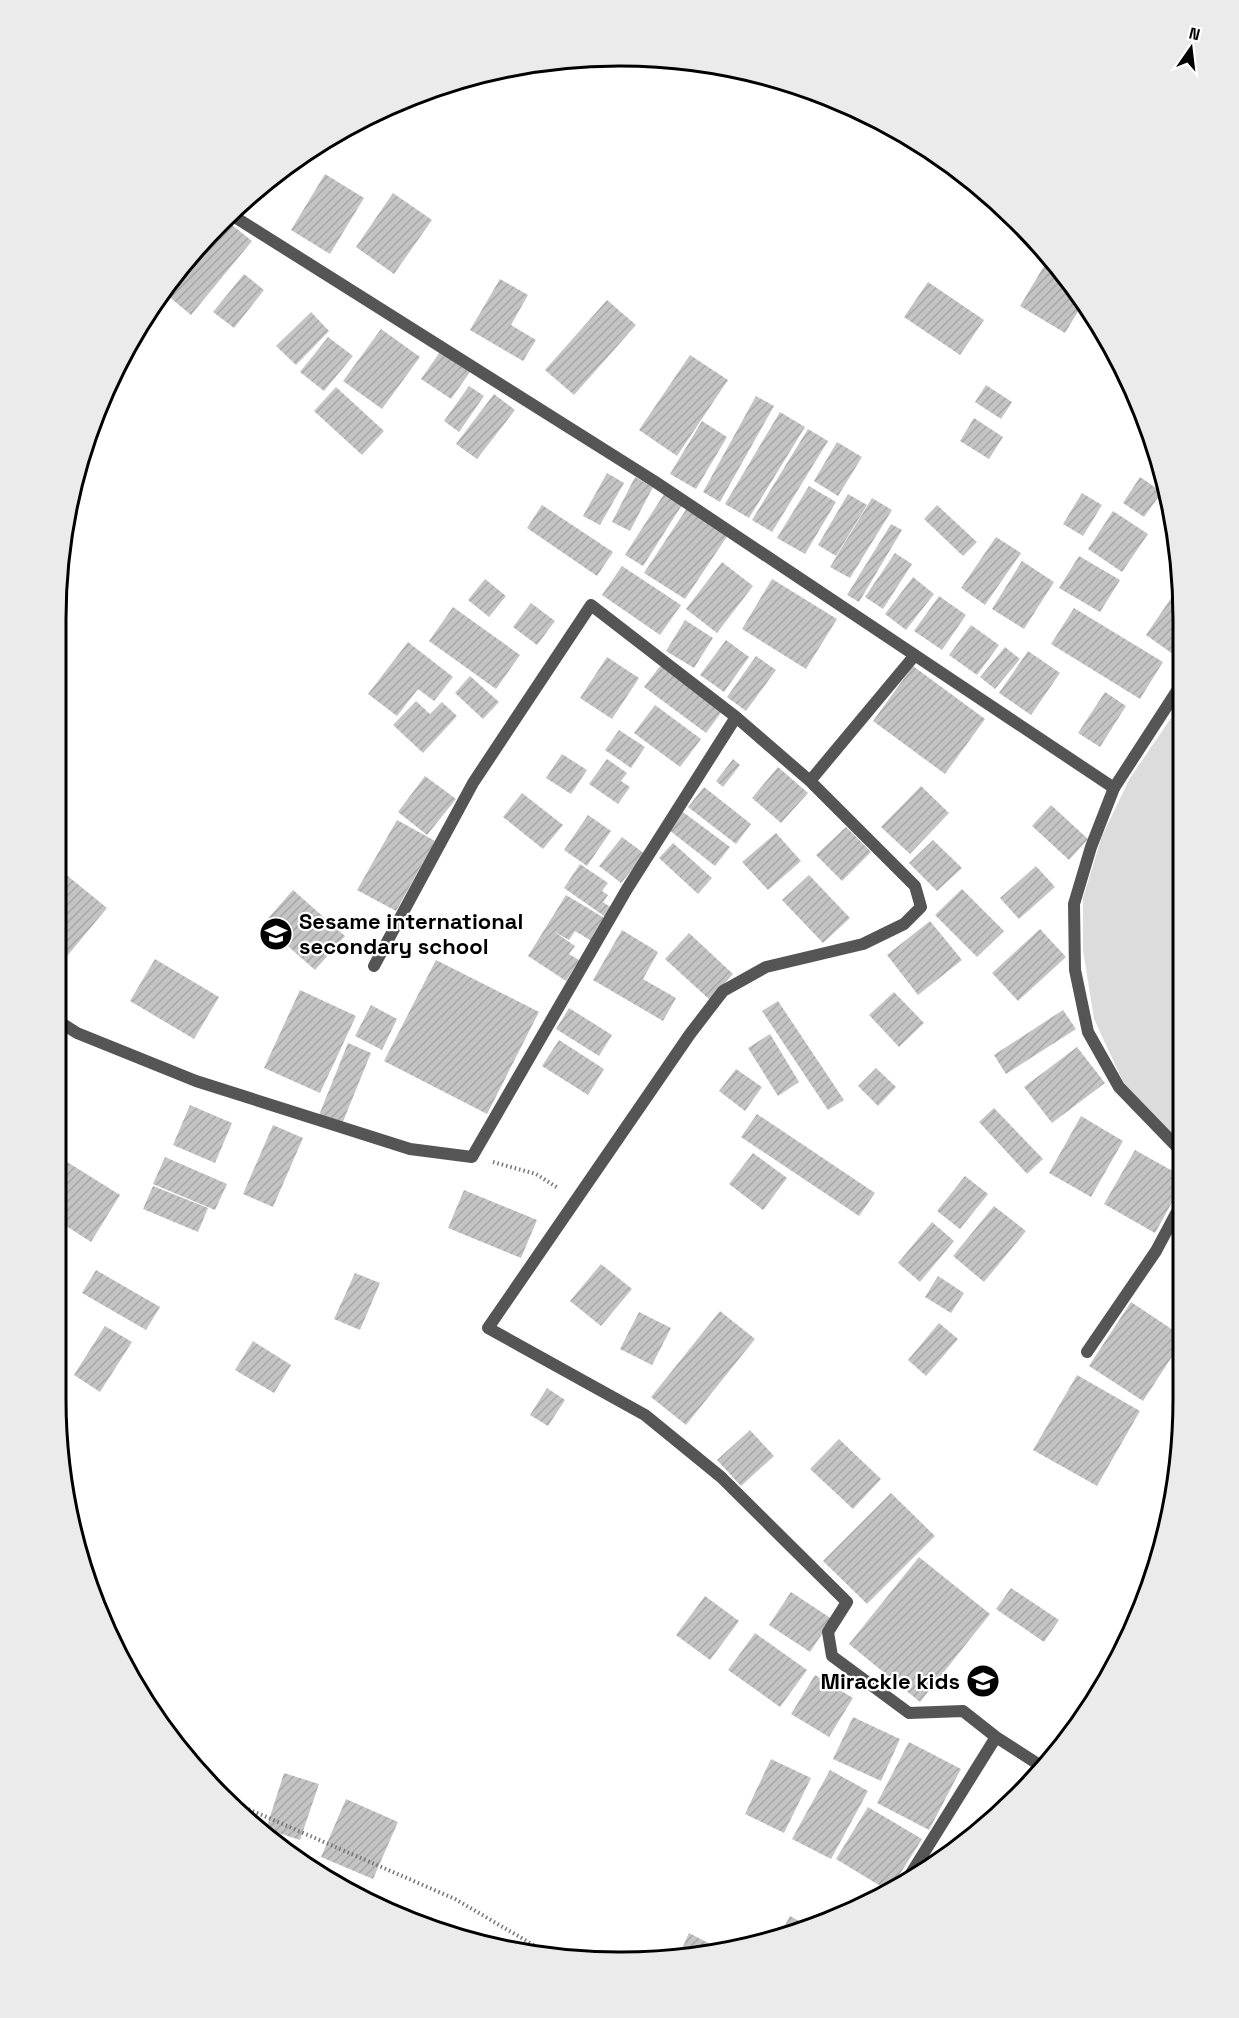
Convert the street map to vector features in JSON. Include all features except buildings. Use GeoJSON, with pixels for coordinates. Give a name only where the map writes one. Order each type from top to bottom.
{"type":"FeatureCollection","features":[{"type":"Feature","properties":{"kind":"street"},"geometry":{"type":"LineString","coordinates":[[238,219],[654,481],[1114,788]]}},
{"type":"Feature","properties":{"kind":"street"},"geometry":{"type":"LineString","coordinates":[[374,966],[473,783],[591,605],[736,717],[810,781],[915,886],[921,907],[904,924],[863,944],[766,967],[723,991],[690,1034],[488,1328],[645,1414],[721,1477],[847,1602],[828,1632],[832,1656],[909,1713],[963,1711],[1036,1763]]}},
{"type":"Feature","properties":{"kind":"street"},"geometry":{"type":"LineString","coordinates":[[810,781],[915,655]]}},
{"type":"Feature","properties":{"kind":"street"},"geometry":{"type":"LineString","coordinates":[[1173,697],[1114,788],[1091,847],[1074,904],[1075,970],[1088,1032],[1119,1087],[1173,1143]]}},
{"type":"Feature","properties":{"kind":"street"},"geometry":{"type":"LineString","coordinates":[[66,1026],[77,1033],[196,1081],[410,1149],[472,1157],[627,889],[736,717]]}},
{"type":"Feature","properties":{"kind":"street"},"geometry":{"type":"LineString","coordinates":[[1088,1352],[1156,1251],[1173,1219]]}},
{"type":"Feature","properties":{"kind":"street"},"geometry":{"type":"LineString","coordinates":[[916,1866],[996,1737]]}},
{"type":"Feature","properties":{"kind":"path"},"geometry":{"type":"LineString","coordinates":[[472,1157],[536,1174],[576,1200]]}},
{"type":"Feature","properties":{"kind":"path"},"geometry":{"type":"LineString","coordinates":[[249,1809],[455,1899],[533,1945]]}},
{"type":"Feature","properties":{"kind":"shaded area"},"geometry":{"type":"Polygon","coordinates":[[[1173,715],[1173,1135],[1164,1129],[1124,1084],[1094,1019],[1083,950],[1083,898],[1102,836],[1130,778],[1173,715]]]}},
{"type":"Feature","properties":{"kind":"place","name":"Sesame international secondary school"},"geometry":{"type":"Point","coordinates":[276,934]}},
{"type":"Feature","properties":{"kind":"place","name":"Mirackle kids"},"geometry":{"type":"Point","coordinates":[983,1681]}}]}
